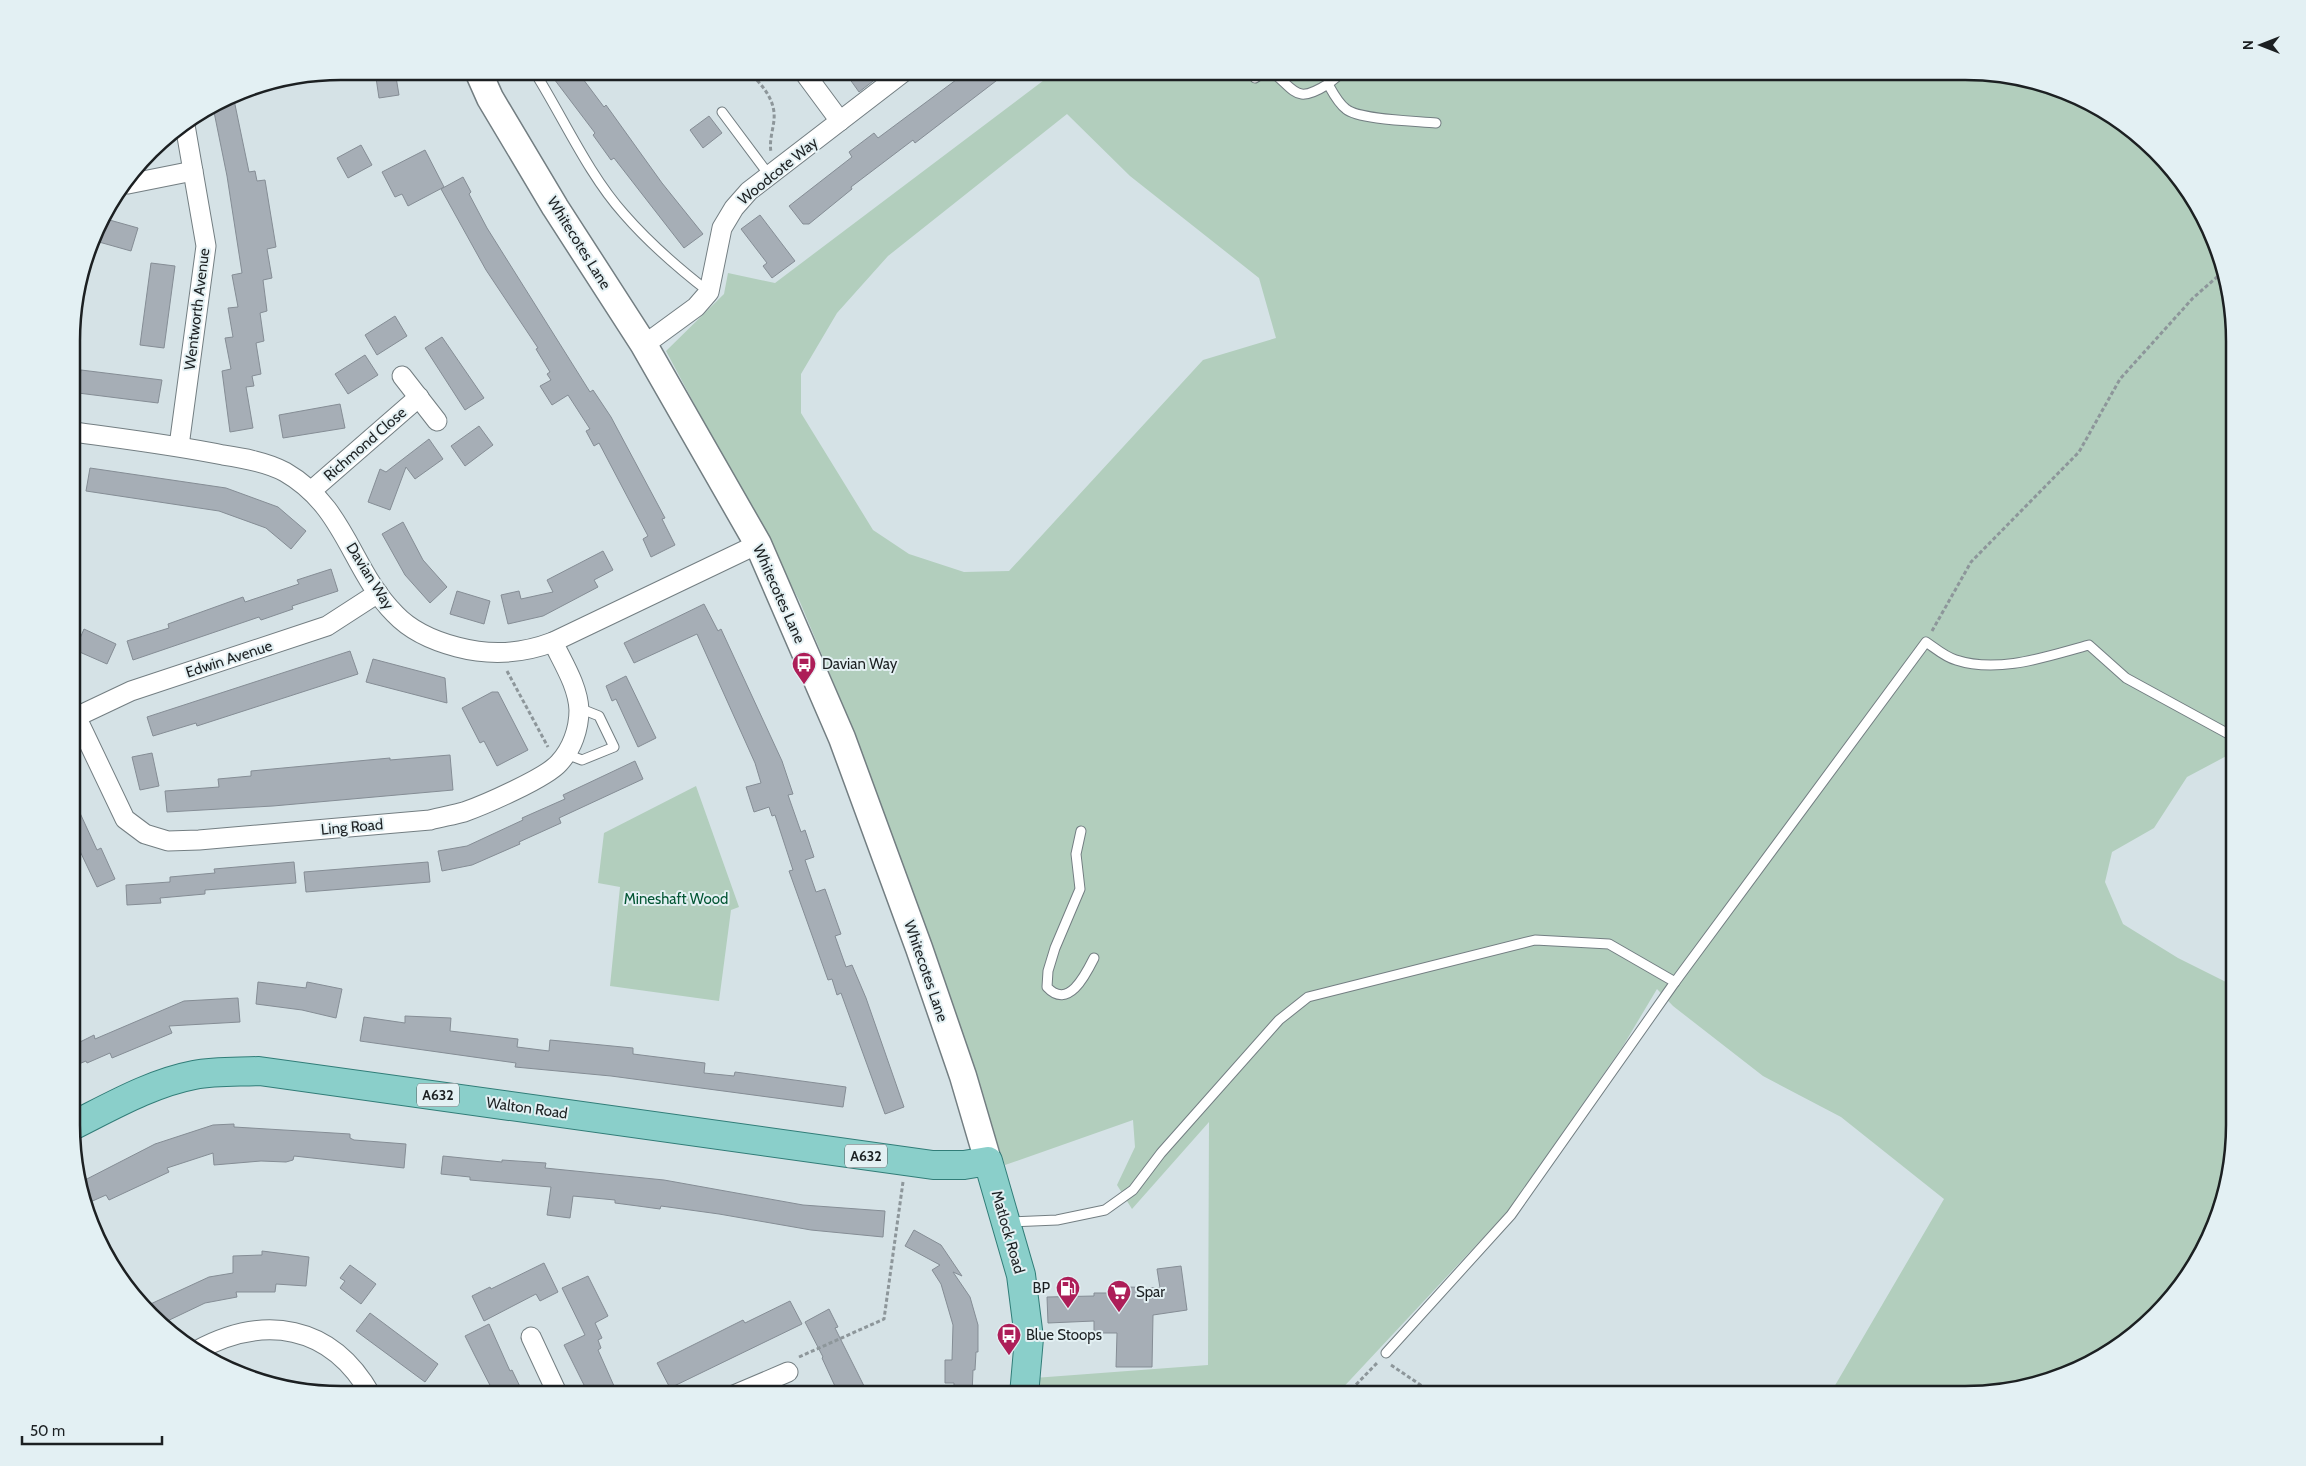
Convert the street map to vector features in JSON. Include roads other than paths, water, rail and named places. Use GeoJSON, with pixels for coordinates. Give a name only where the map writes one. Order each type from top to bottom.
{"type":"FeatureCollection","features":[{"type":"Feature","properties":{"kind":"main road","name":"Walton Road"},"geometry":{"type":"LineString","coordinates":[[80,1122],[166,1083],[193,1076],[223,1072],[259,1071],[906,1162],[942,1166],[988,1161]]}},
{"type":"Feature","properties":{"kind":"main road","name":"Matlock Road"},"geometry":{"type":"LineString","coordinates":[[988,1161],[1021,1275],[1029,1338],[1025,1386]]}},
{"type":"Feature","properties":{"kind":"street","name":"Whitecotes Lane"},"geometry":{"type":"LineString","coordinates":[[482,80],[490,98],[555,207],[644,345],[758,544],[842,738],[919,948],[963,1076],[988,1161]]}},
{"type":"Feature","properties":{"kind":"street"},"geometry":{"type":"LineString","coordinates":[[810,80],[840,121]]}},
{"type":"Feature","properties":{"kind":"street","name":"Woodcote Way"},"geometry":{"type":"LineString","coordinates":[[709,292],[722,228],[734,208],[749,191],[893,80]]}},
{"type":"Feature","properties":{"kind":"street","name":"Wentworth Avenue"},"geometry":{"type":"LineString","coordinates":[[179,446],[206,246],[186,131]]}},
{"type":"Feature","properties":{"kind":"street"},"geometry":{"type":"LineString","coordinates":[[133,183],[193,171]]}},
{"type":"Feature","properties":{"kind":"street"},"geometry":{"type":"LineString","coordinates":[[644,345],[696,307],[709,292]]}},
{"type":"Feature","properties":{"kind":"street","name":"Richmond Close"},"geometry":{"type":"LineString","coordinates":[[402,376],[437,420]]}},
{"type":"Feature","properties":{"kind":"street","name":"Richmond Close"},"geometry":{"type":"LineString","coordinates":[[311,491],[419,397]]}},
{"type":"Feature","properties":{"kind":"street","name":"Davian Way"},"geometry":{"type":"LineString","coordinates":[[80,433],[179,446],[260,463],[284,471],[311,491],[331,512],[378,593],[395,614],[416,631],[441,643],[468,650],[498,654],[535,649],[758,544]]}},
{"type":"Feature","properties":{"kind":"street","name":"Edwin Avenue"},"geometry":{"type":"LineString","coordinates":[[80,712],[131,690],[327,626],[378,593]]}},
{"type":"Feature","properties":{"kind":"street"},"geometry":{"type":"LineString","coordinates":[[553,642],[574,685],[579,708],[578,727],[562,760]]}},
{"type":"Feature","properties":{"kind":"street","name":"Ling Road"},"geometry":{"type":"LineString","coordinates":[[80,724],[125,819],[145,834],[168,841],[430,820],[464,812],[538,778],[562,760]]}},
{"type":"Feature","properties":{"kind":"street"},"geometry":{"type":"LineString","coordinates":[[205,1347],[224,1337],[240,1332],[263,1330],[289,1331],[309,1337],[347,1362],[364,1386]]}},
{"type":"Feature","properties":{"kind":"street"},"geometry":{"type":"LineString","coordinates":[[531,1337],[554,1386]]}},
{"type":"Feature","properties":{"kind":"street"},"geometry":{"type":"LineString","coordinates":[[755,1386],[788,1372]]}},
{"type":"Feature","properties":{"kind":"lane"},"geometry":{"type":"LineString","coordinates":[[540,80],[557,108],[575,144],[623,213],[667,259],[709,292]]}},
{"type":"Feature","properties":{"kind":"lane"},"geometry":{"type":"LineString","coordinates":[[1282,80],[1299,94],[1308,95],[1333,80]]}},
{"type":"Feature","properties":{"kind":"lane"},"geometry":{"type":"LineString","coordinates":[[1328,84],[1336,98],[1347,110],[1378,118],[1436,123]]}},
{"type":"Feature","properties":{"kind":"lane"},"geometry":{"type":"LineString","coordinates":[[722,112],[774,172]]}},
{"type":"Feature","properties":{"kind":"lane"},"geometry":{"type":"LineString","coordinates":[[1386,1353],[1511,1215],[1675,982],[1926,642],[1955,660],[1982,664],[2027,662],[2089,645],[2126,678],[2226,733]]}},
{"type":"Feature","properties":{"kind":"lane"},"geometry":{"type":"LineString","coordinates":[[562,760],[582,760],[614,747],[599,716],[579,708]]}},
{"type":"Feature","properties":{"kind":"lane"},"geometry":{"type":"LineString","coordinates":[[1081,831],[1076,854],[1080,889],[1055,948],[1048,971],[1047,988],[1053,994],[1062,996],[1072,992],[1083,979],[1094,958]]}},
{"type":"Feature","properties":{"kind":"lane"},"geometry":{"type":"LineString","coordinates":[[1007,1222],[1057,1220],[1105,1210],[1133,1190],[1161,1153],[1279,1020],[1308,997],[1535,940],[1609,944],[1675,982]]}},
{"type":"Feature","properties":{"kind":"place","name":"Davian Way"},"geometry":{"type":"Point","coordinates":[804,685]}},
{"type":"Feature","properties":{"kind":"place","name":"BP"},"geometry":{"type":"Point","coordinates":[1068,1309]}},
{"type":"Feature","properties":{"kind":"place","name":"Spar"},"geometry":{"type":"Point","coordinates":[1119,1313]}},
{"type":"Feature","properties":{"kind":"place","name":"Blue Stoops"},"geometry":{"type":"Point","coordinates":[1009,1356]}},
{"type":"Feature","properties":{"kind":"park label","name":"Mineshaft Wood"},"geometry":{"type":"Point","coordinates":[676,899]}}]}
